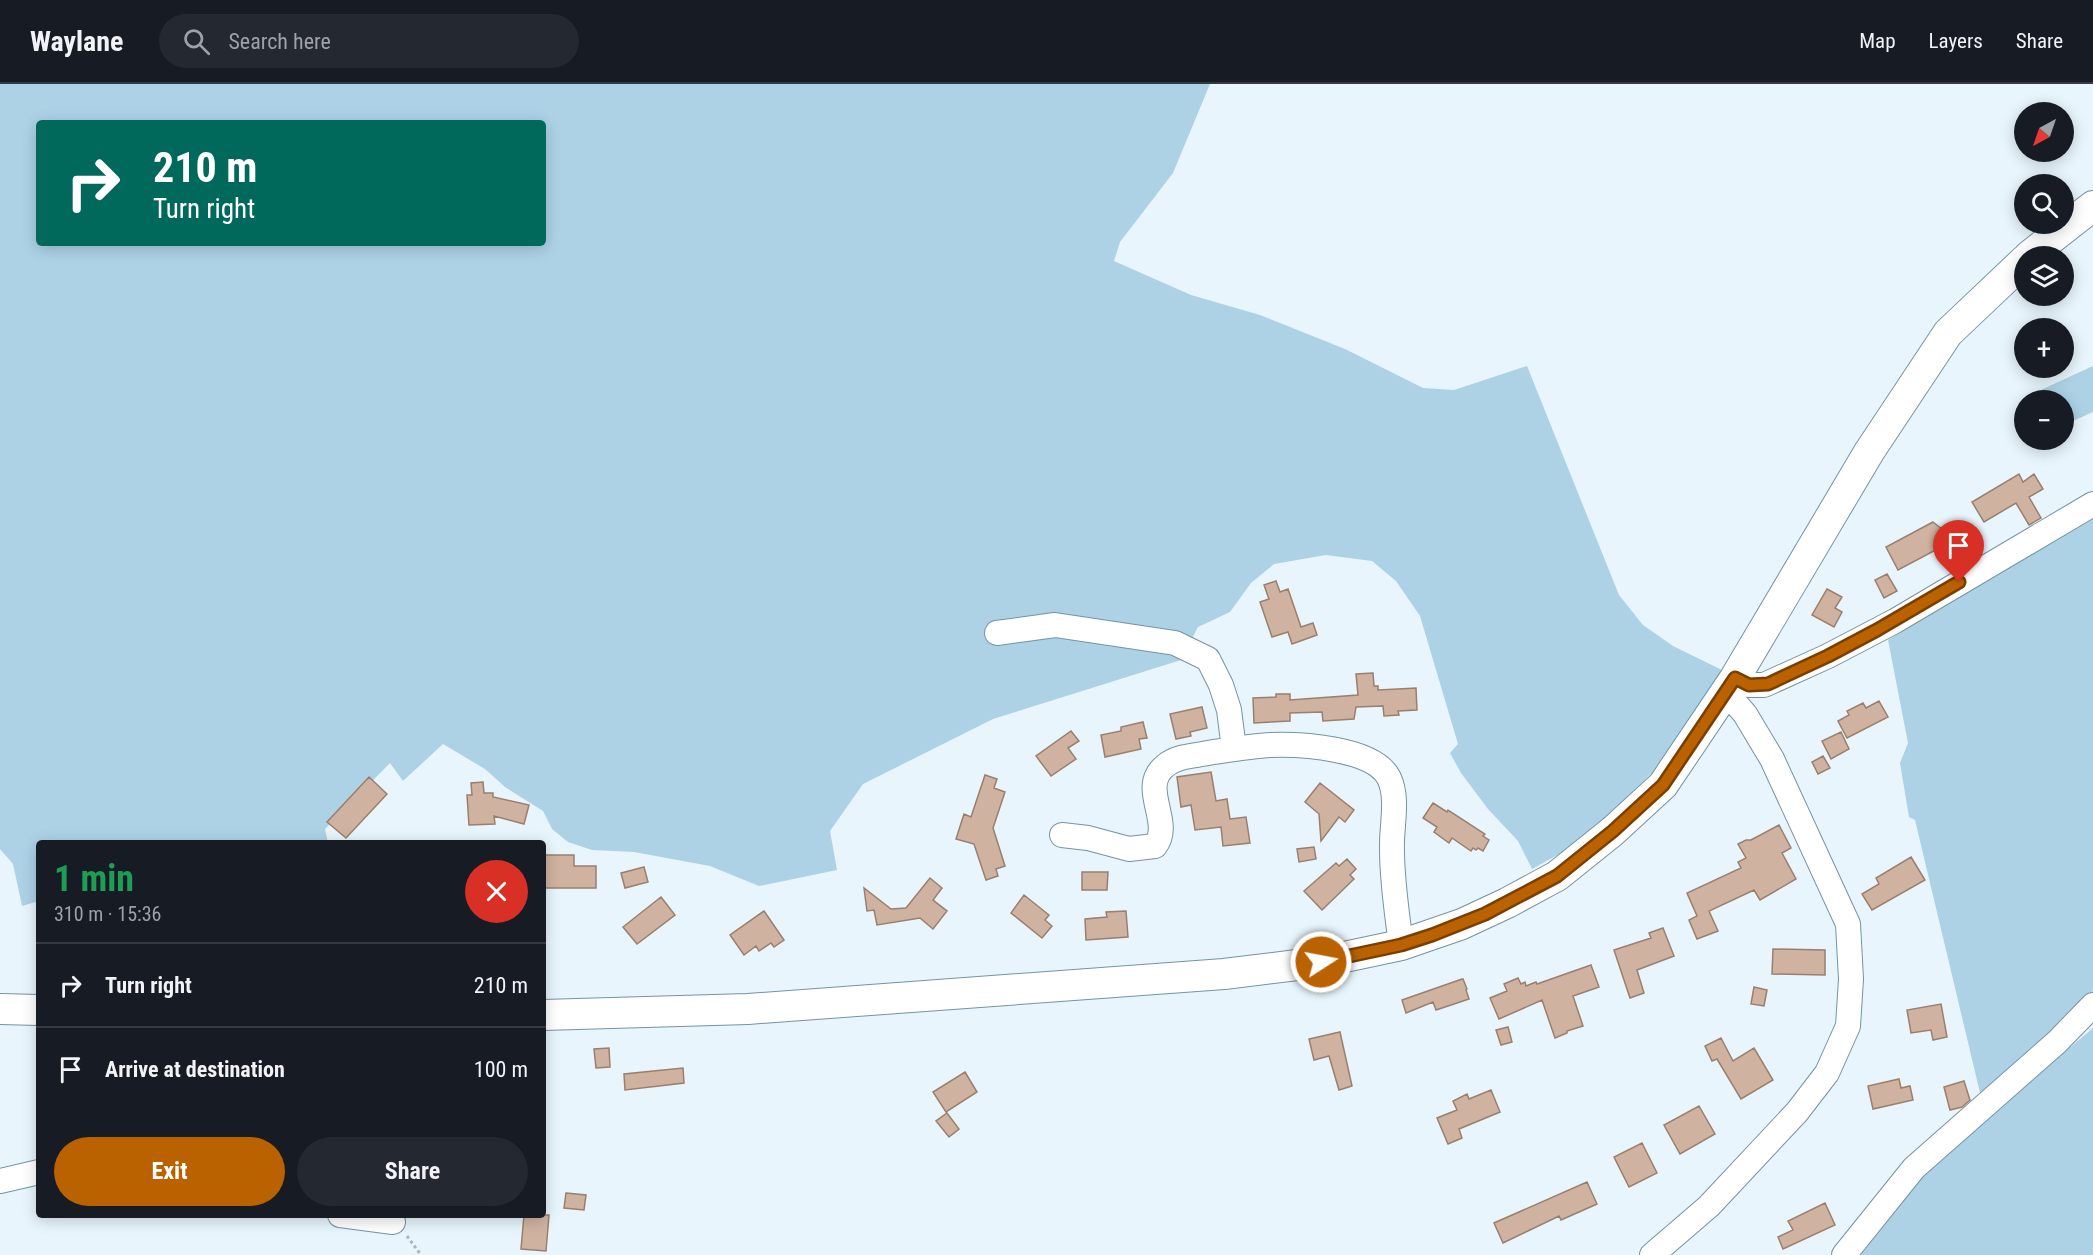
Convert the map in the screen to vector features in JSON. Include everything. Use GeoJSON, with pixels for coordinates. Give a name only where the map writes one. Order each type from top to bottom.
{"type":"FeatureCollection","features":[{"type":"Feature","properties":{"kind":"main road"},"geometry":{"type":"LineString","coordinates":[[2042,246],[2093,206]]}},
{"type":"Feature","properties":{"kind":"main road"},"geometry":{"type":"LineString","coordinates":[[546,1015],[748,1009],[1224,974],[1321,962],[1401,945],[1462,924],[1508,903],[1557,876],[1613,831],[1663,785],[1730,685],[1869,452],[1948,333],[2014,270]]}},
{"type":"Feature","properties":{"kind":"main road"},"geometry":{"type":"LineString","coordinates":[[0,1008],[36,1010]]}},
{"type":"Feature","properties":{"kind":"street"},"geometry":{"type":"LineString","coordinates":[[1652,1255],[1709,1206],[1797,1112],[1827,1074],[1848,1026],[1851,979],[1848,924],[1772,759],[1730,685],[1764,685],[1828,656],[1895,621],[2093,504]]}},
{"type":"Feature","properties":{"kind":"street"},"geometry":{"type":"LineString","coordinates":[[997,633],[1055,625],[1175,643],[1208,659],[1221,685],[1229,710],[1234,749]]}},
{"type":"Feature","properties":{"kind":"street"},"geometry":{"type":"LineString","coordinates":[[1062,835],[1088,837],[1129,849],[1155,846],[1162,832],[1154,787],[1157,776],[1164,766],[1175,759],[1271,745],[1322,749],[1369,759],[1380,766],[1389,778],[1394,796],[1392,849],[1401,945]]}},
{"type":"Feature","properties":{"kind":"street"},"geometry":{"type":"LineString","coordinates":[[1844,1255],[1914,1168],[2057,1042],[2093,1005]]}},
{"type":"Feature","properties":{"kind":"street"},"geometry":{"type":"LineString","coordinates":[[0,1181],[36,1173]]}},
{"type":"Feature","properties":{"kind":"street"},"geometry":{"type":"LineString","coordinates":[[363,1218],[393,1222]]}},
{"type":"Feature","properties":{"kind":"path"},"geometry":{"type":"LineString","coordinates":[[393,1222],[409,1238],[421,1255]]}},
{"type":"Feature","properties":{"kind":"shaded area"},"geometry":{"type":"Polygon","coordinates":[[[0,84],[1210,84],[1173,173],[1120,242],[1114,261],[1191,295],[1260,315],[1345,349],[1423,388],[1454,390],[1527,366],[1619,595],[1643,625],[1673,646],[1722,670],[1659,766],[1579,843],[1532,869],[1518,841],[1488,809],[1461,773],[1450,753],[1458,744],[1420,616],[1396,581],[1372,561],[1326,555],[1274,564],[1251,583],[1230,612],[1198,627],[1181,660],[993,719],[863,784],[830,831],[837,870],[759,886],[710,866],[634,852],[592,850],[568,842],[552,829],[543,811],[505,787],[485,769],[443,744],[403,781],[390,763],[325,829],[327,840],[36,840],[36,902],[22,906],[13,864],[0,849],[0,84]]]}},
{"type":"Feature","properties":{"kind":"shaded area"},"geometry":{"type":"Polygon","coordinates":[[[2093,366],[2093,412],[2074,421],[2074,390],[2041,390],[2067,378],[2074,378],[2074,375],[2093,366]]]}},
{"type":"Feature","properties":{"kind":"shaded area"},"geometry":{"type":"Polygon","coordinates":[[[2093,515],[2093,991],[2065,1022],[1981,1097],[1915,820],[1909,817],[1900,763],[1908,743],[1888,640],[2093,515]]]}},
{"type":"Feature","properties":{"kind":"shaded area"},"geometry":{"type":"Polygon","coordinates":[[[2093,1028],[2093,1255],[1860,1255],[1880,1225],[1939,1158],[2093,1028]]]}},
{"type":"Feature","properties":{"kind":"building"},"geometry":{"type":"Polygon","coordinates":[[[2019,474],[2023,482],[2034,474],[2043,489],[2029,497],[2041,518],[2029,525],[2016,503],[1984,522],[1972,502],[2019,474]]]}},
{"type":"Feature","properties":{"kind":"building"},"geometry":{"type":"Polygon","coordinates":[[[1933,522],[1947,533],[1949,538],[1947,544],[1898,570],[1886,547],[1933,522]]]}},
{"type":"Feature","properties":{"kind":"building"},"geometry":{"type":"Polygon","coordinates":[[[1887,574],[1897,591],[1884,598],[1875,580],[1887,574]]]}},
{"type":"Feature","properties":{"kind":"building"},"geometry":{"type":"Polygon","coordinates":[[[1276,581],[1280,592],[1288,589],[1301,627],[1313,623],[1317,635],[1292,644],[1288,632],[1272,637],[1260,602],[1269,599],[1264,585],[1276,581]]]}},
{"type":"Feature","properties":{"kind":"building"},"geometry":{"type":"Polygon","coordinates":[[[1827,589],[1842,597],[1835,608],[1842,612],[1834,627],[1812,615],[1827,589]]]}},
{"type":"Feature","properties":{"kind":"building"},"geometry":{"type":"Polygon","coordinates":[[[1373,673],[1374,686],[1378,686],[1378,690],[1416,688],[1417,710],[1398,711],[1399,715],[1384,716],[1383,706],[1356,707],[1354,719],[1323,721],[1322,712],[1290,713],[1290,721],[1254,723],[1253,698],[1276,697],[1276,694],[1290,694],[1290,700],[1358,695],[1356,674],[1373,673]]]}},
{"type":"Feature","properties":{"kind":"building"},"geometry":{"type":"Polygon","coordinates":[[[1879,701],[1888,717],[1847,738],[1838,721],[1849,715],[1847,711],[1863,703],[1866,708],[1879,701]]]}},
{"type":"Feature","properties":{"kind":"building"},"geometry":{"type":"Polygon","coordinates":[[[1202,707],[1207,728],[1190,732],[1191,736],[1176,739],[1170,714],[1202,707]]]}},
{"type":"Feature","properties":{"kind":"building"},"geometry":{"type":"Polygon","coordinates":[[[1143,722],[1147,738],[1139,739],[1141,749],[1105,757],[1101,735],[1121,731],[1121,727],[1143,722]]]}},
{"type":"Feature","properties":{"kind":"building"},"geometry":{"type":"Polygon","coordinates":[[[1071,731],[1079,741],[1068,748],[1076,759],[1051,776],[1036,756],[1071,731]]]}},
{"type":"Feature","properties":{"kind":"building"},"geometry":{"type":"Polygon","coordinates":[[[1841,732],[1849,749],[1831,759],[1822,741],[1841,732]]]}},
{"type":"Feature","properties":{"kind":"building"},"geometry":{"type":"Polygon","coordinates":[[[1823,756],[1830,768],[1818,774],[1812,762],[1823,756]]]}},
{"type":"Feature","properties":{"kind":"building"},"geometry":{"type":"Polygon","coordinates":[[[1211,772],[1216,801],[1227,799],[1230,819],[1246,817],[1250,843],[1223,846],[1221,827],[1195,830],[1191,805],[1181,807],[1177,777],[1211,772]]]}},
{"type":"Feature","properties":{"kind":"building"},"geometry":{"type":"Polygon","coordinates":[[[985,775],[997,779],[994,788],[1005,792],[993,828],[1005,866],[996,869],[998,876],[986,880],[974,844],[956,839],[964,814],[971,817],[985,775]]]}},
{"type":"Feature","properties":{"kind":"building"},"geometry":{"type":"Polygon","coordinates":[[[369,777],[387,794],[346,838],[327,822],[369,777]]]}},
{"type":"Feature","properties":{"kind":"building"},"geometry":{"type":"Polygon","coordinates":[[[483,782],[484,793],[493,793],[493,797],[529,805],[524,824],[494,816],[495,824],[469,825],[467,795],[472,795],[471,783],[483,782]]]}},
{"type":"Feature","properties":{"kind":"building"},"geometry":{"type":"Polygon","coordinates":[[[1320,783],[1354,810],[1345,822],[1339,817],[1321,841],[1319,814],[1305,802],[1320,783]]]}},
{"type":"Feature","properties":{"kind":"building"},"geometry":{"type":"Polygon","coordinates":[[[1433,803],[1485,834],[1483,836],[1489,840],[1483,851],[1473,848],[1471,851],[1452,838],[1449,843],[1434,832],[1437,827],[1423,818],[1433,803]]]}},
{"type":"Feature","properties":{"kind":"building"},"geometry":{"type":"Polygon","coordinates":[[[1779,825],[1791,848],[1782,853],[1796,879],[1760,900],[1754,890],[1709,911],[1718,931],[1697,939],[1689,920],[1697,916],[1687,893],[1741,868],[1738,862],[1746,858],[1738,844],[1751,840],[1779,825]]]}},
{"type":"Feature","properties":{"kind":"building"},"geometry":{"type":"Polygon","coordinates":[[[1314,847],[1316,859],[1299,862],[1297,849],[1314,847]]]}},
{"type":"Feature","properties":{"kind":"building"},"geometry":{"type":"Polygon","coordinates":[[[546,855],[574,855],[574,866],[596,866],[596,888],[546,888],[546,855]]]}},
{"type":"Feature","properties":{"kind":"building"},"geometry":{"type":"Polygon","coordinates":[[[1911,857],[1925,880],[1872,910],[1862,894],[1879,884],[1876,878],[1911,857]]]}},
{"type":"Feature","properties":{"kind":"building"},"geometry":{"type":"Polygon","coordinates":[[[1347,859],[1356,869],[1350,875],[1354,879],[1322,910],[1304,891],[1336,863],[1339,866],[1347,859]]]}},
{"type":"Feature","properties":{"kind":"building"},"geometry":{"type":"Polygon","coordinates":[[[644,867],[648,882],[625,888],[621,873],[644,867]]]}},
{"type":"Feature","properties":{"kind":"building"},"geometry":{"type":"Polygon","coordinates":[[[1082,872],[1108,872],[1107,890],[1082,890],[1082,872]]]}},
{"type":"Feature","properties":{"kind":"building"},"geometry":{"type":"Polygon","coordinates":[[[930,878],[942,888],[933,900],[947,911],[933,929],[920,918],[877,925],[874,910],[867,911],[864,888],[891,909],[906,908],[930,878]]]}},
{"type":"Feature","properties":{"kind":"building"},"geometry":{"type":"Polygon","coordinates":[[[1024,895],[1049,915],[1045,920],[1052,926],[1042,938],[1011,913],[1024,895]]]}},
{"type":"Feature","properties":{"kind":"building"},"geometry":{"type":"Polygon","coordinates":[[[661,897],[675,915],[637,944],[623,927],[661,897]]]}},
{"type":"Feature","properties":{"kind":"building"},"geometry":{"type":"Polygon","coordinates":[[[764,911],[784,940],[774,947],[771,943],[759,951],[756,946],[744,955],[730,935],[764,911]]]}},
{"type":"Feature","properties":{"kind":"building"},"geometry":{"type":"Polygon","coordinates":[[[1126,911],[1128,937],[1086,940],[1085,919],[1107,917],[1106,912],[1126,911]]]}},
{"type":"Feature","properties":{"kind":"building"},"geometry":{"type":"Polygon","coordinates":[[[1663,928],[1674,956],[1637,970],[1644,993],[1630,998],[1614,950],[1651,938],[1649,933],[1663,928]]]}},
{"type":"Feature","properties":{"kind":"building"},"geometry":{"type":"Polygon","coordinates":[[[1773,949],[1825,950],[1825,975],[1772,974],[1773,949]]]}},
{"type":"Feature","properties":{"kind":"building"},"geometry":{"type":"Polygon","coordinates":[[[1591,965],[1599,987],[1573,996],[1583,1026],[1555,1038],[1542,1000],[1499,1019],[1490,998],[1507,991],[1504,984],[1518,978],[1521,984],[1525,982],[1526,986],[1536,982],[1537,984],[1591,965]]]}},
{"type":"Feature","properties":{"kind":"building"},"geometry":{"type":"Polygon","coordinates":[[[1463,979],[1469,999],[1436,1010],[1433,1002],[1406,1013],[1402,1000],[1463,979]]]}},
{"type":"Feature","properties":{"kind":"building"},"geometry":{"type":"Polygon","coordinates":[[[1754,987],[1767,990],[1764,1006],[1751,1004],[1754,987]]]}},
{"type":"Feature","properties":{"kind":"building"},"geometry":{"type":"Polygon","coordinates":[[[1941,1004],[1947,1037],[1933,1040],[1931,1030],[1911,1033],[1907,1010],[1941,1004]]]}},
{"type":"Feature","properties":{"kind":"building"},"geometry":{"type":"Polygon","coordinates":[[[1508,1027],[1512,1042],[1501,1045],[1496,1030],[1508,1027]]]}},
{"type":"Feature","properties":{"kind":"building"},"geometry":{"type":"Polygon","coordinates":[[[1340,1032],[1352,1086],[1339,1090],[1329,1056],[1314,1060],[1309,1039],[1340,1032]]]}},
{"type":"Feature","properties":{"kind":"building"},"geometry":{"type":"Polygon","coordinates":[[[1721,1038],[1733,1061],[1754,1048],[1773,1080],[1741,1099],[1717,1059],[1712,1061],[1705,1046],[1721,1038]]]}},
{"type":"Feature","properties":{"kind":"building"},"geometry":{"type":"Polygon","coordinates":[[[609,1048],[610,1067],[596,1068],[594,1049],[609,1048]]]}},
{"type":"Feature","properties":{"kind":"building"},"geometry":{"type":"Polygon","coordinates":[[[683,1068],[684,1083],[625,1090],[624,1074],[683,1068]]]}},
{"type":"Feature","properties":{"kind":"building"},"geometry":{"type":"Polygon","coordinates":[[[965,1072],[977,1092],[946,1112],[933,1092],[965,1072]]]}},
{"type":"Feature","properties":{"kind":"building"},"geometry":{"type":"Polygon","coordinates":[[[1899,1079],[1901,1088],[1910,1086],[1913,1100],[1873,1109],[1868,1086],[1899,1079]]]}},
{"type":"Feature","properties":{"kind":"building"},"geometry":{"type":"Polygon","coordinates":[[[1964,1081],[1970,1100],[1962,1107],[1950,1110],[1944,1087],[1964,1081]]]}},
{"type":"Feature","properties":{"kind":"building"},"geometry":{"type":"Polygon","coordinates":[[[1491,1090],[1500,1112],[1459,1129],[1462,1138],[1448,1144],[1437,1118],[1457,1110],[1453,1101],[1467,1094],[1469,1099],[1491,1090]]]}},
{"type":"Feature","properties":{"kind":"building"},"geometry":{"type":"Polygon","coordinates":[[[1699,1106],[1715,1134],[1680,1154],[1664,1125],[1699,1106]]]}},
{"type":"Feature","properties":{"kind":"building"},"geometry":{"type":"Polygon","coordinates":[[[947,1113],[959,1129],[949,1137],[936,1121],[947,1113]]]}},
{"type":"Feature","properties":{"kind":"building"},"geometry":{"type":"Polygon","coordinates":[[[1642,1143],[1657,1173],[1629,1187],[1614,1157],[1642,1143]]]}},
{"type":"Feature","properties":{"kind":"building"},"geometry":{"type":"Polygon","coordinates":[[[1587,1182],[1597,1204],[1561,1220],[1559,1216],[1503,1243],[1494,1223],[1587,1182]]]}},
{"type":"Feature","properties":{"kind":"building"},"geometry":{"type":"Polygon","coordinates":[[[566,1193],[586,1195],[584,1210],[564,1208],[566,1193]]]}},
{"type":"Feature","properties":{"kind":"building"},"geometry":{"type":"Polygon","coordinates":[[[1825,1203],[1835,1225],[1783,1249],[1778,1237],[1793,1230],[1788,1221],[1825,1203]]]}},
{"type":"Feature","properties":{"kind":"building"},"geometry":{"type":"Polygon","coordinates":[[[546,1215],[549,1215],[546,1251],[521,1249],[524,1218],[546,1218],[546,1215]]]}},
{"type":"Feature","properties":{"kind":"route"},"geometry":{"type":"LineString","coordinates":[[1321,962],[1401,945],[1432,935],[1485,914],[1557,876],[1613,831],[1663,785],[1735,678],[1749,685],[1768,684],[1895,621],[1959,582]]}}]}
